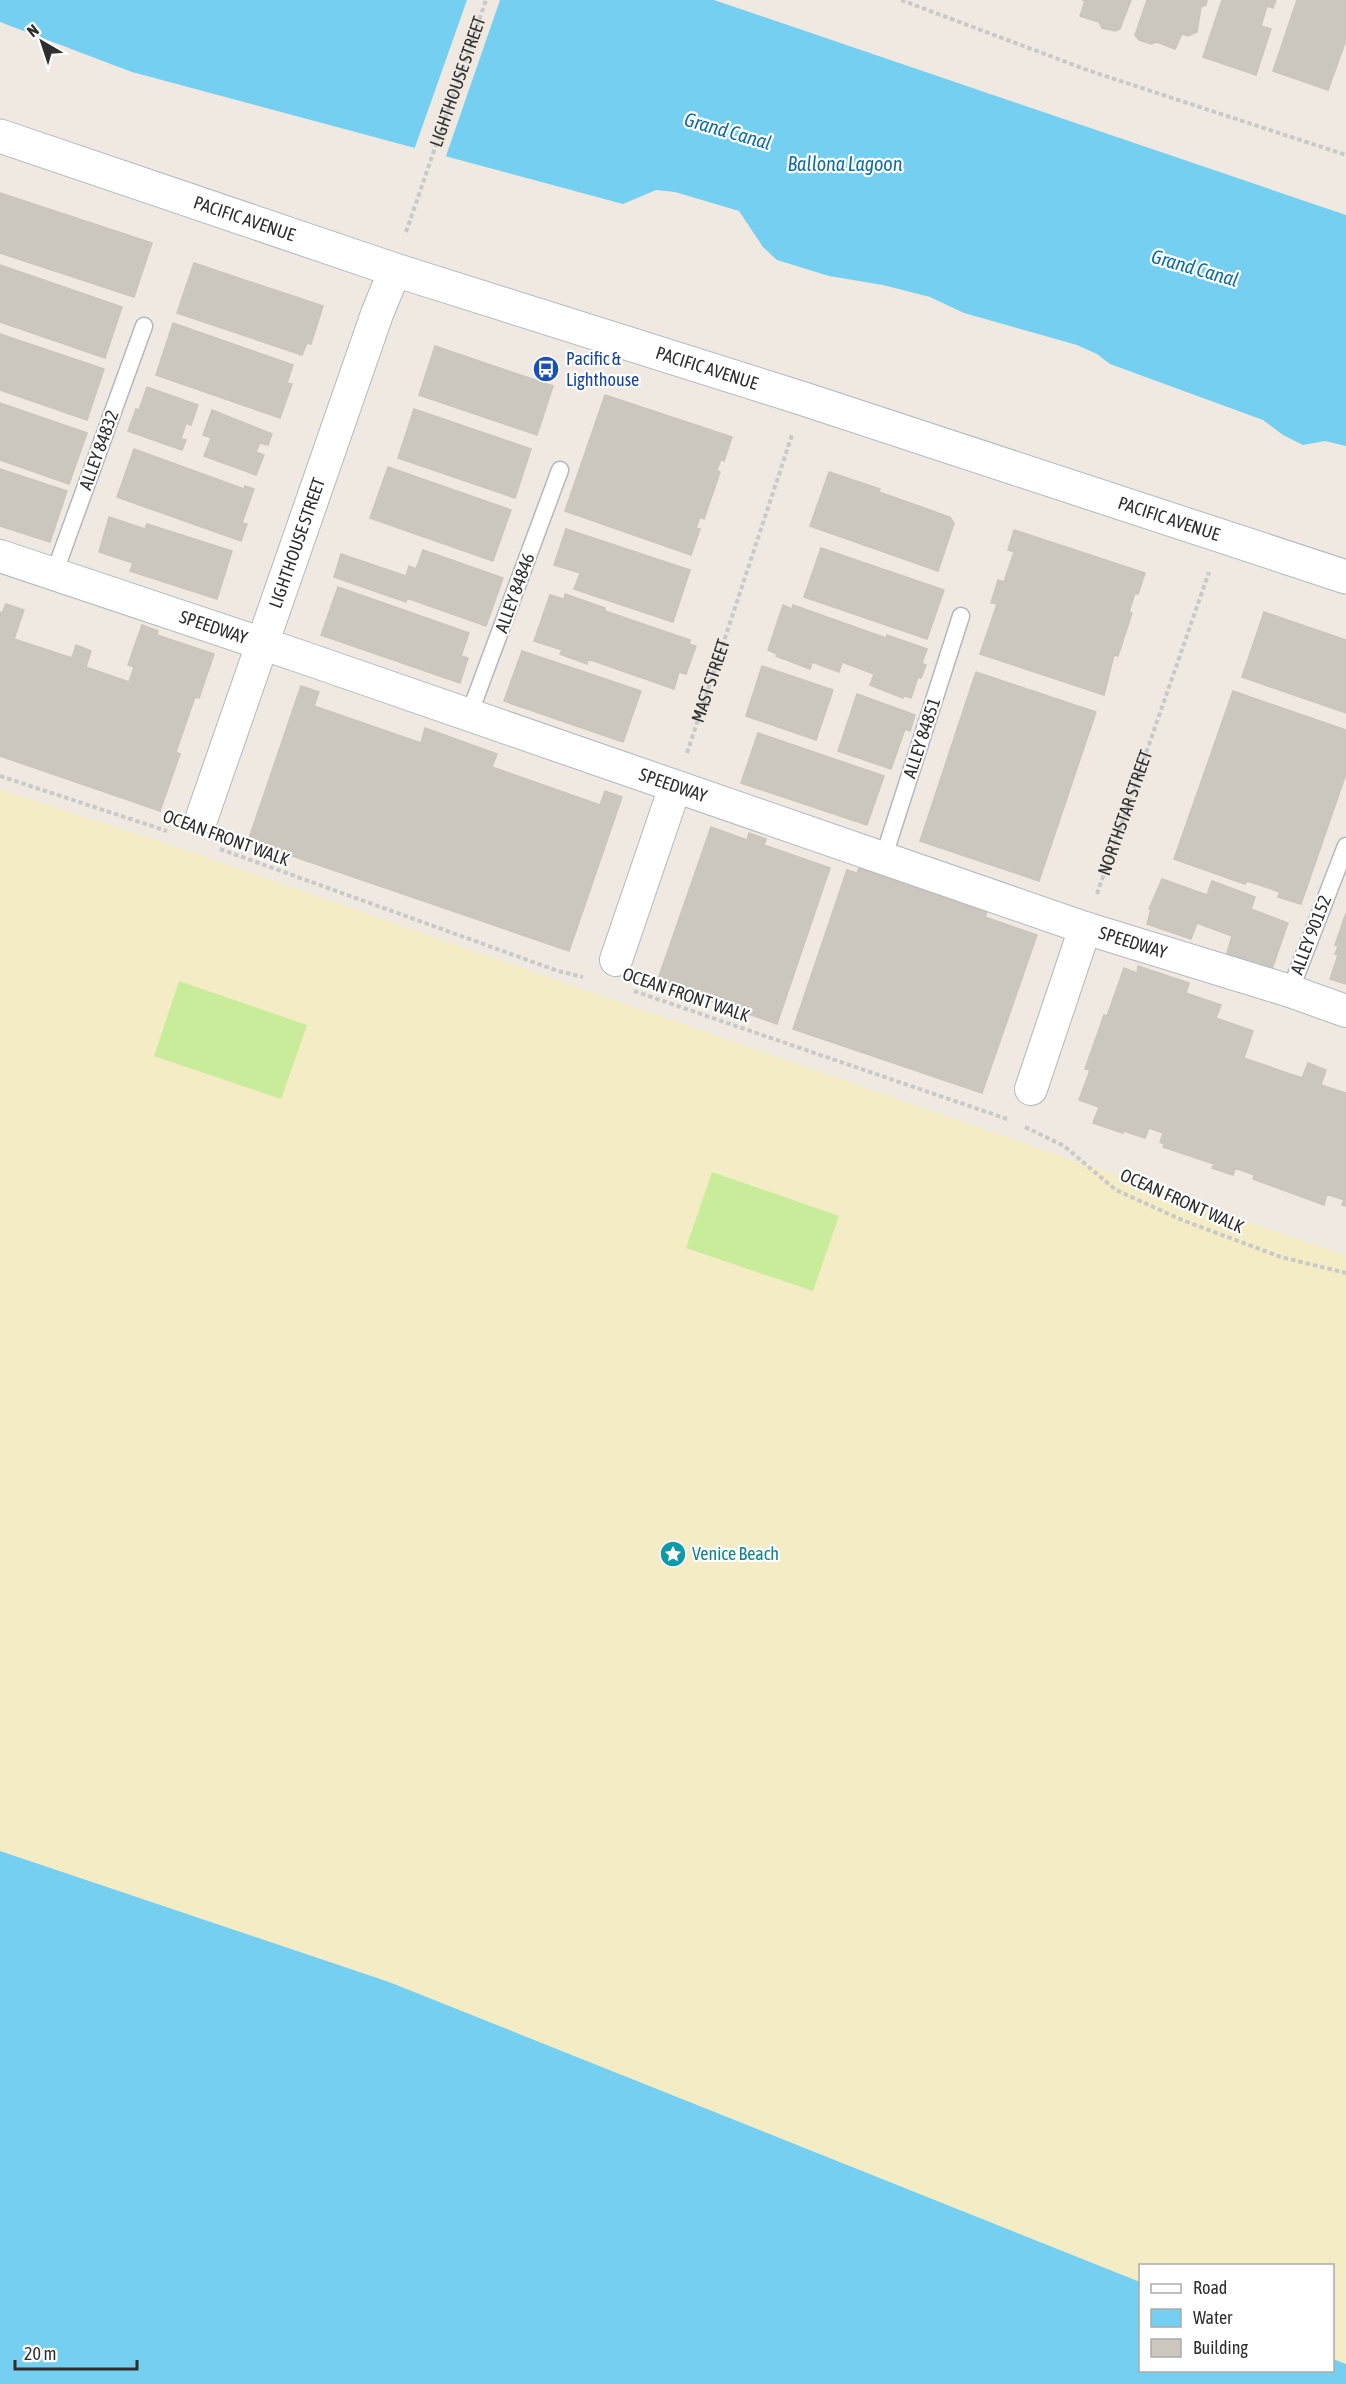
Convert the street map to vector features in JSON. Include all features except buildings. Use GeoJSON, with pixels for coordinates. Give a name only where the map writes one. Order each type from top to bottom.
{"type":"FeatureCollection","features":[{"type":"Feature","properties":{"kind":"street","name":"PACIFIC AVENUE"},"geometry":{"type":"LineString","coordinates":[[0,136],[395,270],[804,399],[1346,577]]}},
{"type":"Feature","properties":{"kind":"street","name":"LIGHTHOUSE STREET"},"geometry":{"type":"LineString","coordinates":[[202,818],[377,314],[395,270]]}},
{"type":"Feature","properties":{"kind":"street","name":"SPEEDWAY"},"geometry":{"type":"LineString","coordinates":[[0,556],[1085,928],[1290,991],[1346,1011]]}},
{"type":"Feature","properties":{"kind":"street"},"geometry":{"type":"LineString","coordinates":[[616,960],[675,788]]}},
{"type":"Feature","properties":{"kind":"street"},"geometry":{"type":"LineString","coordinates":[[1031,1089],[1085,928]]}},
{"type":"Feature","properties":{"kind":"lane","name":"ALLEY 84832"},"geometry":{"type":"LineString","coordinates":[[54,574],[144,326]]}},
{"type":"Feature","properties":{"kind":"lane","name":"ALLEY 84846"},"geometry":{"type":"LineString","coordinates":[[469,716],[560,470]]}},
{"type":"Feature","properties":{"kind":"lane","name":"ALLEY 84851"},"geometry":{"type":"LineString","coordinates":[[883,859],[962,616]]}},
{"type":"Feature","properties":{"kind":"lane","name":"ALLEY 90152"},"geometry":{"type":"LineString","coordinates":[[1290,991],[1346,846]]}},
{"type":"Feature","properties":{"kind":"path","name":"LIGHTHOUSE STREET"},"geometry":{"type":"LineString","coordinates":[[406,232],[486,0]]}},
{"type":"Feature","properties":{"kind":"path"},"geometry":{"type":"LineString","coordinates":[[901,0],[1090,71],[1346,155]]}},
{"type":"Feature","properties":{"kind":"path","name":"MAST STREET"},"geometry":{"type":"LineString","coordinates":[[675,788],[804,399]]}},
{"type":"Feature","properties":{"kind":"path","name":"NORTHSTAR STREET"},"geometry":{"type":"LineString","coordinates":[[1085,928],[1222,537]]}},
{"type":"Feature","properties":{"kind":"path","name":"OCEAN FRONT WALK"},"geometry":{"type":"LineString","coordinates":[[0,776],[172,832]]}},
{"type":"Feature","properties":{"kind":"path","name":"OCEAN FRONT WALK"},"geometry":{"type":"LineString","coordinates":[[212,846],[558,971],[589,978]]}},
{"type":"Feature","properties":{"kind":"path","name":"OCEAN FRONT WALK"},"geometry":{"type":"LineString","coordinates":[[631,990],[1010,1120]]}},
{"type":"Feature","properties":{"kind":"path","name":"OCEAN FRONT WALK"},"geometry":{"type":"LineString","coordinates":[[1021,1125],[1064,1146],[1116,1190],[1182,1220],[1281,1257],[1346,1273]]}},
{"type":"Feature","properties":{"kind":"sand","name":"Venice Beach"},"geometry":{"type":"Polygon","coordinates":[[[0,789],[182,849],[1346,1256],[1346,2364],[1334,2359],[1334,2264],[1139,2264],[1139,2282],[389,1982],[0,1851],[0,789]]]}},
{"type":"Feature","properties":{"kind":"green space"},"geometry":{"type":"Polygon","coordinates":[[[179,981],[307,1025],[281,1099],[154,1056],[179,981]]]}},
{"type":"Feature","properties":{"kind":"green space"},"geometry":{"type":"Polygon","coordinates":[[[712,1172],[839,1216],[813,1291],[686,1248],[712,1172]]]}},
{"type":"Feature","properties":{"kind":"water","name":"Ballona Lagoon"},"geometry":{"type":"Polygon","coordinates":[[[0,0],[714,0],[1346,215],[1346,446],[1325,441],[1303,445],[1283,435],[1263,420],[1110,364],[1097,354],[1077,345],[964,313],[930,297],[883,285],[829,276],[777,260],[763,247],[739,211],[675,192],[656,190],[623,204],[132,72],[0,22],[0,0]]]}},
{"type":"Feature","properties":{"kind":"water"},"geometry":{"type":"Polygon","coordinates":[[[0,1851],[389,1982],[1139,2282],[1139,2372],[1334,2372],[1334,2359],[1346,2364],[1346,2384],[0,2384],[0,1851]]]}},
{"type":"Feature","properties":{"kind":"pier"},"geometry":{"type":"Polygon","coordinates":[[[467,0],[500,0],[445,159],[414,150],[467,0]]]}},
{"type":"Feature","properties":{"kind":"place","name":"Pacific & Lighthouse"},"geometry":{"type":"Point","coordinates":[546,369]}},
{"type":"Feature","properties":{"kind":"place","name":"Venice Beach"},"geometry":{"type":"Point","coordinates":[673,1554]}},
{"type":"Feature","properties":{"kind":"water label","name":"Grand Canal"},"geometry":{"type":"Point","coordinates":[728,131]}},
{"type":"Feature","properties":{"kind":"water label","name":"Grand Canal"},"geometry":{"type":"Point","coordinates":[1195,268]}}]}
